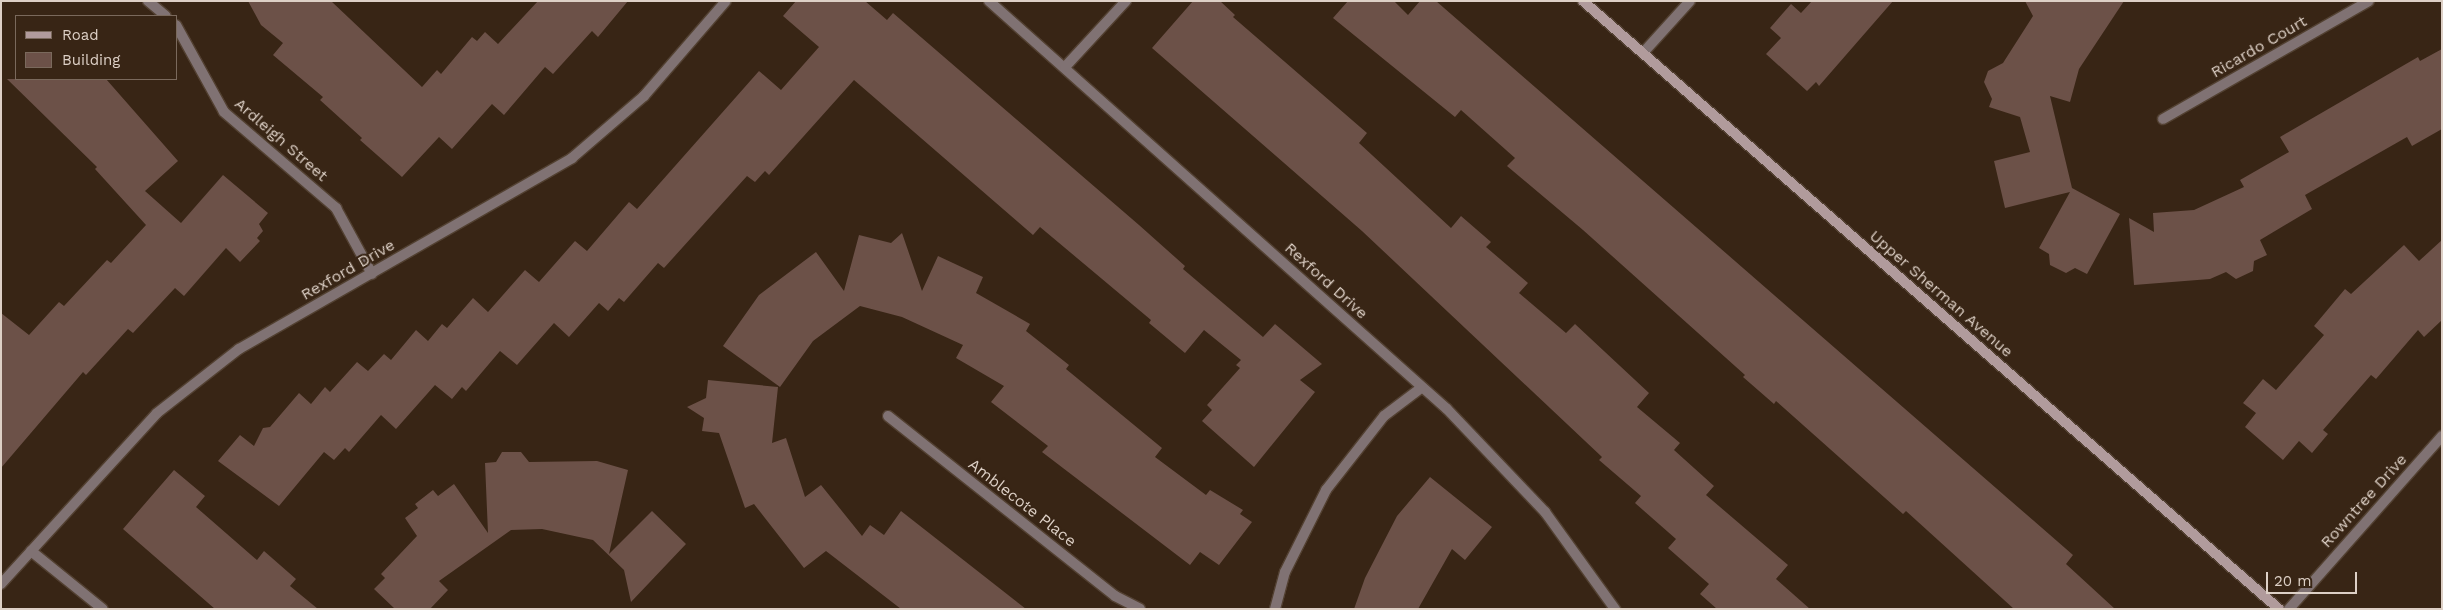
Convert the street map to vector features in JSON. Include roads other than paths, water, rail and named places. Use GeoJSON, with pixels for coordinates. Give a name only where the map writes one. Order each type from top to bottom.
{"type":"FeatureCollection","features":[{"type":"Feature","properties":{"kind":"main road","name":"Upper Sherman Avenue"},"geometry":{"type":"LineString","coordinates":[[1582,1],[2279,609]]}},
{"type":"Feature","properties":{"kind":"street"},"geometry":{"type":"LineString","coordinates":[[148,1],[165,15]]}},
{"type":"Feature","properties":{"kind":"street","name":"Rexford Drive"},"geometry":{"type":"LineString","coordinates":[[1,584],[157,413],[239,349],[572,158],[644,96],[726,1]]}},
{"type":"Feature","properties":{"kind":"street","name":"Rexford Drive"},"geometry":{"type":"LineString","coordinates":[[989,1],[1065,67],[1421,388],[1447,409],[1545,512],[1615,609]]}},
{"type":"Feature","properties":{"kind":"street"},"geometry":{"type":"LineString","coordinates":[[1065,67],[1126,1]]}},
{"type":"Feature","properties":{"kind":"street"},"geometry":{"type":"LineString","coordinates":[[1643,53],[1690,1]]}},
{"type":"Feature","properties":{"kind":"street","name":"Ricardo Court"},"geometry":{"type":"LineString","coordinates":[[2163,119],[2369,1]]}},
{"type":"Feature","properties":{"kind":"street","name":"Ardleigh Street"},"geometry":{"type":"LineString","coordinates":[[178,29],[224,112],[336,208],[372,274]]}},
{"type":"Feature","properties":{"kind":"street"},"geometry":{"type":"LineString","coordinates":[[1274,609],[1285,572],[1326,490],[1384,416],[1421,388]]}},
{"type":"Feature","properties":{"kind":"street","name":"Amblecote Place"},"geometry":{"type":"LineString","coordinates":[[888,416],[1115,596],[1140,609]]}},
{"type":"Feature","properties":{"kind":"street","name":"Rowntree Drive"},"geometry":{"type":"LineString","coordinates":[[2289,609],[2442,436]]}},
{"type":"Feature","properties":{"kind":"street"},"geometry":{"type":"LineString","coordinates":[[31,551],[103,609]]}}]}
